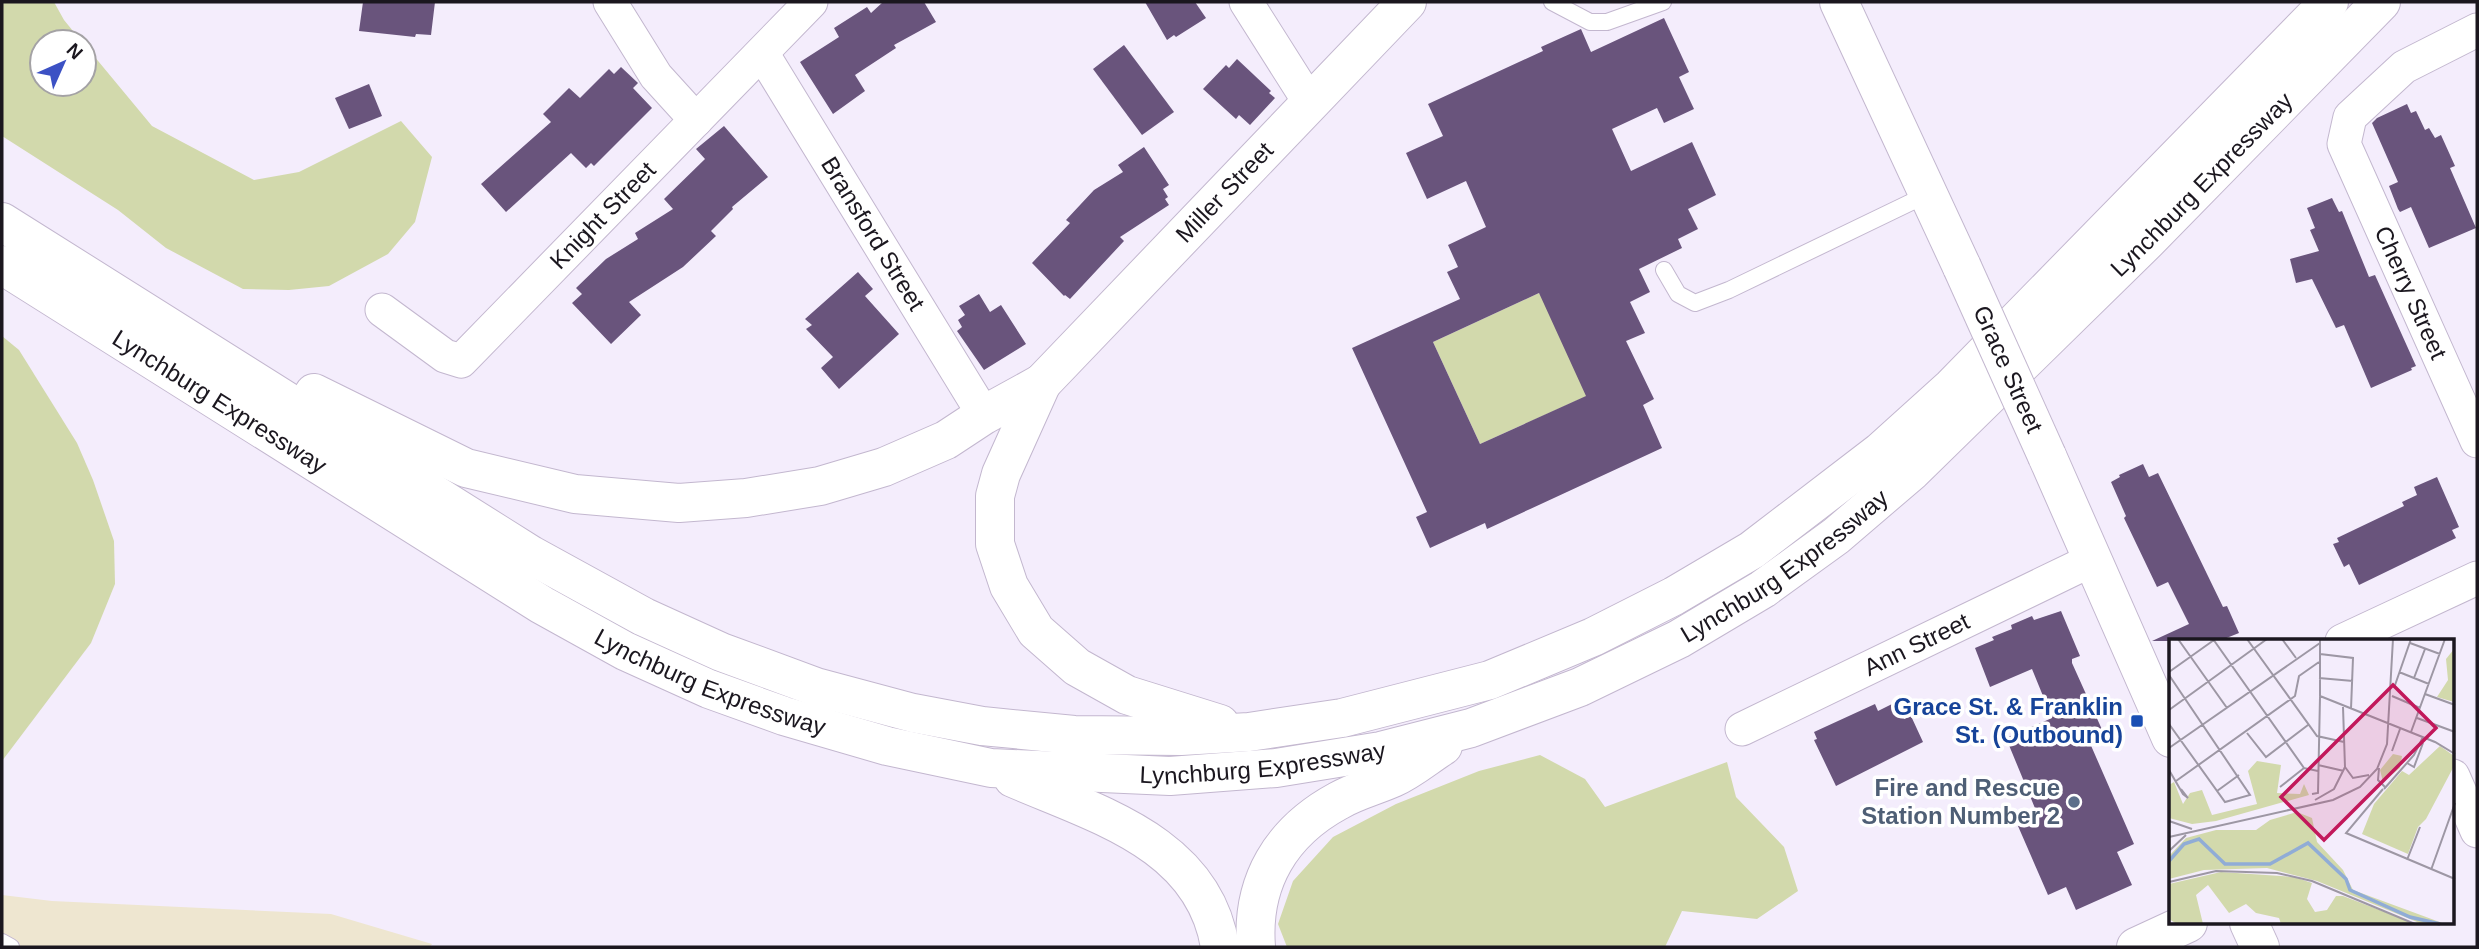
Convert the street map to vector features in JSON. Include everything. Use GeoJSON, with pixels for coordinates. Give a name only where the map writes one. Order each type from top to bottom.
{"type":"FeatureCollection","features":[{"type":"Feature","properties":{"kind":"main road","name":"Miller Street"},"geometry":{"type":"LineString","coordinates":[[1042,383],[1407,2]]}},
{"type":"Feature","properties":{"kind":"main road","name":"Grace Street"},"geometry":{"type":"LineString","coordinates":[[1839,2],[2169,726]]}},
{"type":"Feature","properties":{"kind":"main road","name":"Lynchburg Expressway"},"geometry":{"type":"LineString","coordinates":[[2,222],[531,555],[644,617],[721,652],[816,687],[914,713],[982,726],[1074,735],[1181,736],[1249,732],[1342,718],[1490,680],[1593,637],[1674,596],[1752,550],[1881,452],[1952,387],[2329,2]]}},
{"type":"Feature","properties":{"kind":"main road","name":"Lynchburg Expressway"},"geometry":{"type":"LineString","coordinates":[[2,265],[542,605],[625,651],[709,689],[784,716],[887,746],[992,768],[1170,776],[1276,768],[1381,751],[1471,727],[1580,687],[1679,639],[1763,589],[1836,536],[1912,471],[2128,260],[2381,2]]}},
{"type":"Feature","properties":{"kind":"main road"},"geometry":{"type":"LineString","coordinates":[[133,304],[466,468],[575,494],[679,503],[746,498],[820,486],[884,467],[946,440],[1042,383]]}},
{"type":"Feature","properties":{"kind":"main road"},"geometry":{"type":"LineString","coordinates":[[1042,383],[1001,474],[995,496],[995,544],[1009,586],[1036,631],[1077,667],[1127,695],[1249,732]]}},
{"type":"Feature","properties":{"kind":"main road"},"geometry":{"type":"LineString","coordinates":[[1256,947],[1254,927],[1264,877],[1281,848],[1306,821],[1340,799],[1395,777],[1471,727]]}},
{"type":"Feature","properties":{"kind":"main road"},"geometry":{"type":"LineString","coordinates":[[992,768],[1100,815],[1147,839],[1183,868],[1205,900],[1214,920],[1220,947]]}},
{"type":"Feature","properties":{"kind":"main road"},"geometry":{"type":"LineString","coordinates":[[2136,947],[2184,925]]}},
{"type":"Feature","properties":{"kind":"street"},"geometry":{"type":"LineString","coordinates":[[610,2],[656,76],[696,120]]}},
{"type":"Feature","properties":{"kind":"street","name":"Knight Street"},"geometry":{"type":"LineString","coordinates":[[382,310],[445,356],[461,361],[811,2]]}},
{"type":"Feature","properties":{"kind":"street"},"geometry":{"type":"LineString","coordinates":[[1246,2],[1310,103]]}},
{"type":"Feature","properties":{"kind":"street","name":"Cherry Street"},"geometry":{"type":"LineString","coordinates":[[2477,30],[2404,68],[2350,117],[2344,144],[2477,441]]}},
{"type":"Feature","properties":{"kind":"street","name":"Bransford Street"},"geometry":{"type":"LineString","coordinates":[[762,53],[984,415]]}},
{"type":"Feature","properties":{"kind":"street","name":"Ann Street"},"geometry":{"type":"LineString","coordinates":[[1742,730],[2094,559]]}},
{"type":"Feature","properties":{"kind":"street"},"geometry":{"type":"LineString","coordinates":[[2352,639],[2388,632],[2477,578]]}},
{"type":"Feature","properties":{"kind":"street"},"geometry":{"type":"LineString","coordinates":[[2454,778],[2477,831]]}},
{"type":"Feature","properties":{"kind":"lane"},"geometry":{"type":"LineString","coordinates":[[1552,2],[1590,22],[1607,22],[1653,4]]}},
{"type":"Feature","properties":{"kind":"lane"},"geometry":{"type":"LineString","coordinates":[[1664,270],[1678,294],[1695,303],[1729,290],[1928,194]]}},
{"type":"Feature","properties":{"kind":"lane"},"geometry":{"type":"LineString","coordinates":[[2,942],[11,947]]}},
{"type":"Feature","properties":{"kind":"shaded area"},"geometry":{"type":"Polygon","coordinates":[[[2,895],[52,901],[331,914],[432,944],[430,947],[2,947],[2,895]]]}},
{"type":"Feature","properties":{"kind":"green space"},"geometry":{"type":"Polygon","coordinates":[[[2,2],[54,2],[71,28],[28,28],[28,98],[98,98],[98,61],[152,126],[254,180],[299,172],[401,121],[432,157],[415,222],[388,254],[329,286],[289,290],[243,289],[166,248],[118,210],[2,136],[2,2]]]}},
{"type":"Feature","properties":{"kind":"green space"},"geometry":{"type":"Polygon","coordinates":[[[1539,293],[1607,387],[1480,444],[1433,342],[1539,293]]]}},
{"type":"Feature","properties":{"kind":"green space"},"geometry":{"type":"Polygon","coordinates":[[[2,336],[19,350],[77,443],[114,541],[115,584],[91,643],[2,761],[2,336]]]}},
{"type":"Feature","properties":{"kind":"green space"},"geometry":{"type":"Polygon","coordinates":[[[1540,755],[1585,779],[1605,807],[1727,762],[1736,797],[1784,847],[1798,891],[1757,919],[1682,911],[1665,947],[1287,947],[1278,924],[1293,881],[1333,837],[1396,804],[1479,771],[1540,755]]]}},
{"type":"Feature","properties":{"kind":"building"},"geometry":{"type":"Polygon","coordinates":[[[363,2],[435,2],[431,35],[416,34],[415,37],[359,31],[363,2]]]}},
{"type":"Feature","properties":{"kind":"building"},"geometry":{"type":"Polygon","coordinates":[[[883,2],[924,2],[936,22],[894,45],[896,48],[855,75],[865,91],[833,114],[800,62],[839,37],[834,28],[867,7],[871,13],[883,2]]]}},
{"type":"Feature","properties":{"kind":"building"},"geometry":{"type":"Polygon","coordinates":[[[1145,2],[1195,2],[1206,18],[1167,40],[1145,2]]]}},
{"type":"Feature","properties":{"kind":"building"},"geometry":{"type":"Polygon","coordinates":[[[1664,18],[1689,72],[1679,77],[1694,109],[1664,123],[1657,108],[1612,129],[1631,171],[1692,142],[1716,195],[1688,209],[1698,229],[1678,239],[1682,248],[1639,269],[1650,292],[1630,302],[1645,333],[1626,341],[1654,399],[1643,405],[1662,448],[1487,529],[1485,523],[1430,548],[1416,517],[1427,512],[1352,348],[1460,299],[1447,272],[1458,267],[1448,245],[1486,227],[1466,181],[1427,199],[1406,153],[1443,136],[1428,104],[1543,51],[1541,47],[1581,29],[1591,52],[1664,18]],[[1539,293],[1433,342],[1480,444],[1586,396],[1539,293]]]}},
{"type":"Feature","properties":{"kind":"building"},"geometry":{"type":"Polygon","coordinates":[[[1124,45],[1174,112],[1142,135],[1093,69],[1124,45]]]}},
{"type":"Feature","properties":{"kind":"building"},"geometry":{"type":"Polygon","coordinates":[[[1237,59],[1275,98],[1250,125],[1239,115],[1236,119],[1203,89],[1226,65],[1229,68],[1237,59]]]}},
{"type":"Feature","properties":{"kind":"building"},"geometry":{"type":"Polygon","coordinates":[[[621,67],[638,83],[633,88],[652,108],[594,166],[591,163],[586,168],[571,153],[506,212],[481,184],[551,122],[543,114],[569,88],[580,98],[609,69],[614,74],[621,67]]]}},
{"type":"Feature","properties":{"kind":"building"},"geometry":{"type":"Polygon","coordinates":[[[369,84],[382,116],[349,129],[335,98],[369,84]]]}},
{"type":"Feature","properties":{"kind":"building"},"geometry":{"type":"Polygon","coordinates":[[[2407,104],[2411,113],[2416,111],[2425,130],[2429,128],[2435,138],[2441,135],[2455,166],[2450,168],[2476,228],[2429,248],[2411,207],[2400,212],[2398,209],[2389,186],[2398,182],[2372,123],[2407,104]]]}},
{"type":"Feature","properties":{"kind":"building"},"geometry":{"type":"Polygon","coordinates":[[[724,126],[768,177],[732,207],[711,231],[716,236],[683,267],[629,302],[641,315],[611,344],[572,303],[582,294],[576,288],[606,259],[638,239],[635,233],[673,209],[664,199],[705,159],[696,149],[724,126]]]}},
{"type":"Feature","properties":{"kind":"building"},"geometry":{"type":"Polygon","coordinates":[[[1144,147],[1169,185],[1163,189],[1169,205],[1120,237],[1124,241],[1070,299],[1064,296],[1032,263],[1070,223],[1066,220],[1094,190],[1123,172],[1118,165],[1144,147]]]}},
{"type":"Feature","properties":{"kind":"building"},"geometry":{"type":"Polygon","coordinates":[[[2332,198],[2339,212],[2342,211],[2369,277],[2375,275],[2416,366],[2371,388],[2344,325],[2336,328],[2312,279],[2296,283],[2290,259],[2319,251],[2310,230],[2315,228],[2307,208],[2332,198]]]}},
{"type":"Feature","properties":{"kind":"building"},"geometry":{"type":"Polygon","coordinates":[[[858,272],[873,289],[865,296],[899,334],[839,389],[821,368],[833,357],[806,329],[812,325],[805,319],[858,272]]]}},
{"type":"Feature","properties":{"kind":"building"},"geometry":{"type":"Polygon","coordinates":[[[979,294],[990,312],[1001,305],[1026,344],[984,370],[957,331],[962,327],[958,320],[965,315],[959,306],[979,294]]]}},
{"type":"Feature","properties":{"kind":"building"},"geometry":{"type":"Polygon","coordinates":[[[2143,464],[2149,477],[2158,473],[2223,607],[2227,606],[2239,633],[2224,639],[2152,641],[2189,624],[2168,582],[2157,587],[2124,518],[2126,516],[2111,482],[2120,477],[2119,475],[2143,464]]]}},
{"type":"Feature","properties":{"kind":"building"},"geometry":{"type":"Polygon","coordinates":[[[2437,477],[2459,527],[2452,530],[2456,538],[2359,585],[2349,564],[2344,567],[2333,544],[2339,542],[2337,538],[2404,506],[2402,502],[2417,495],[2414,487],[2437,477]]]}},
{"type":"Feature","properties":{"kind":"building","name":"Fire and Rescue Station Number 2"},"geometry":{"type":"Polygon","coordinates":[[[2061,611],[2080,656],[2072,659],[2072,663],[2104,734],[2089,741],[2134,844],[2117,852],[2132,885],[2076,910],[2066,887],[2048,895],[2018,826],[2037,818],[2037,813],[2006,738],[2052,718],[2032,669],[1990,687],[1975,648],[2012,629],[2011,625],[2032,616],[2034,620],[2061,611]]]}},
{"type":"Feature","properties":{"kind":"building"},"geometry":{"type":"Polygon","coordinates":[[[1896,702],[1904,719],[1911,716],[1923,742],[1836,786],[1814,740],[1817,739],[1814,732],[1875,704],[1878,711],[1896,702]]]}},
{"type":"Feature","properties":{"kind":"place","name":"Grace St. & Franklin St. (Outbound)"},"geometry":{"type":"Point","coordinates":[2137,721]}},
{"type":"Feature","properties":{"kind":"place","name":"Fire and Rescue Station Number 2"},"geometry":{"type":"Point","coordinates":[2074,802]}}]}
